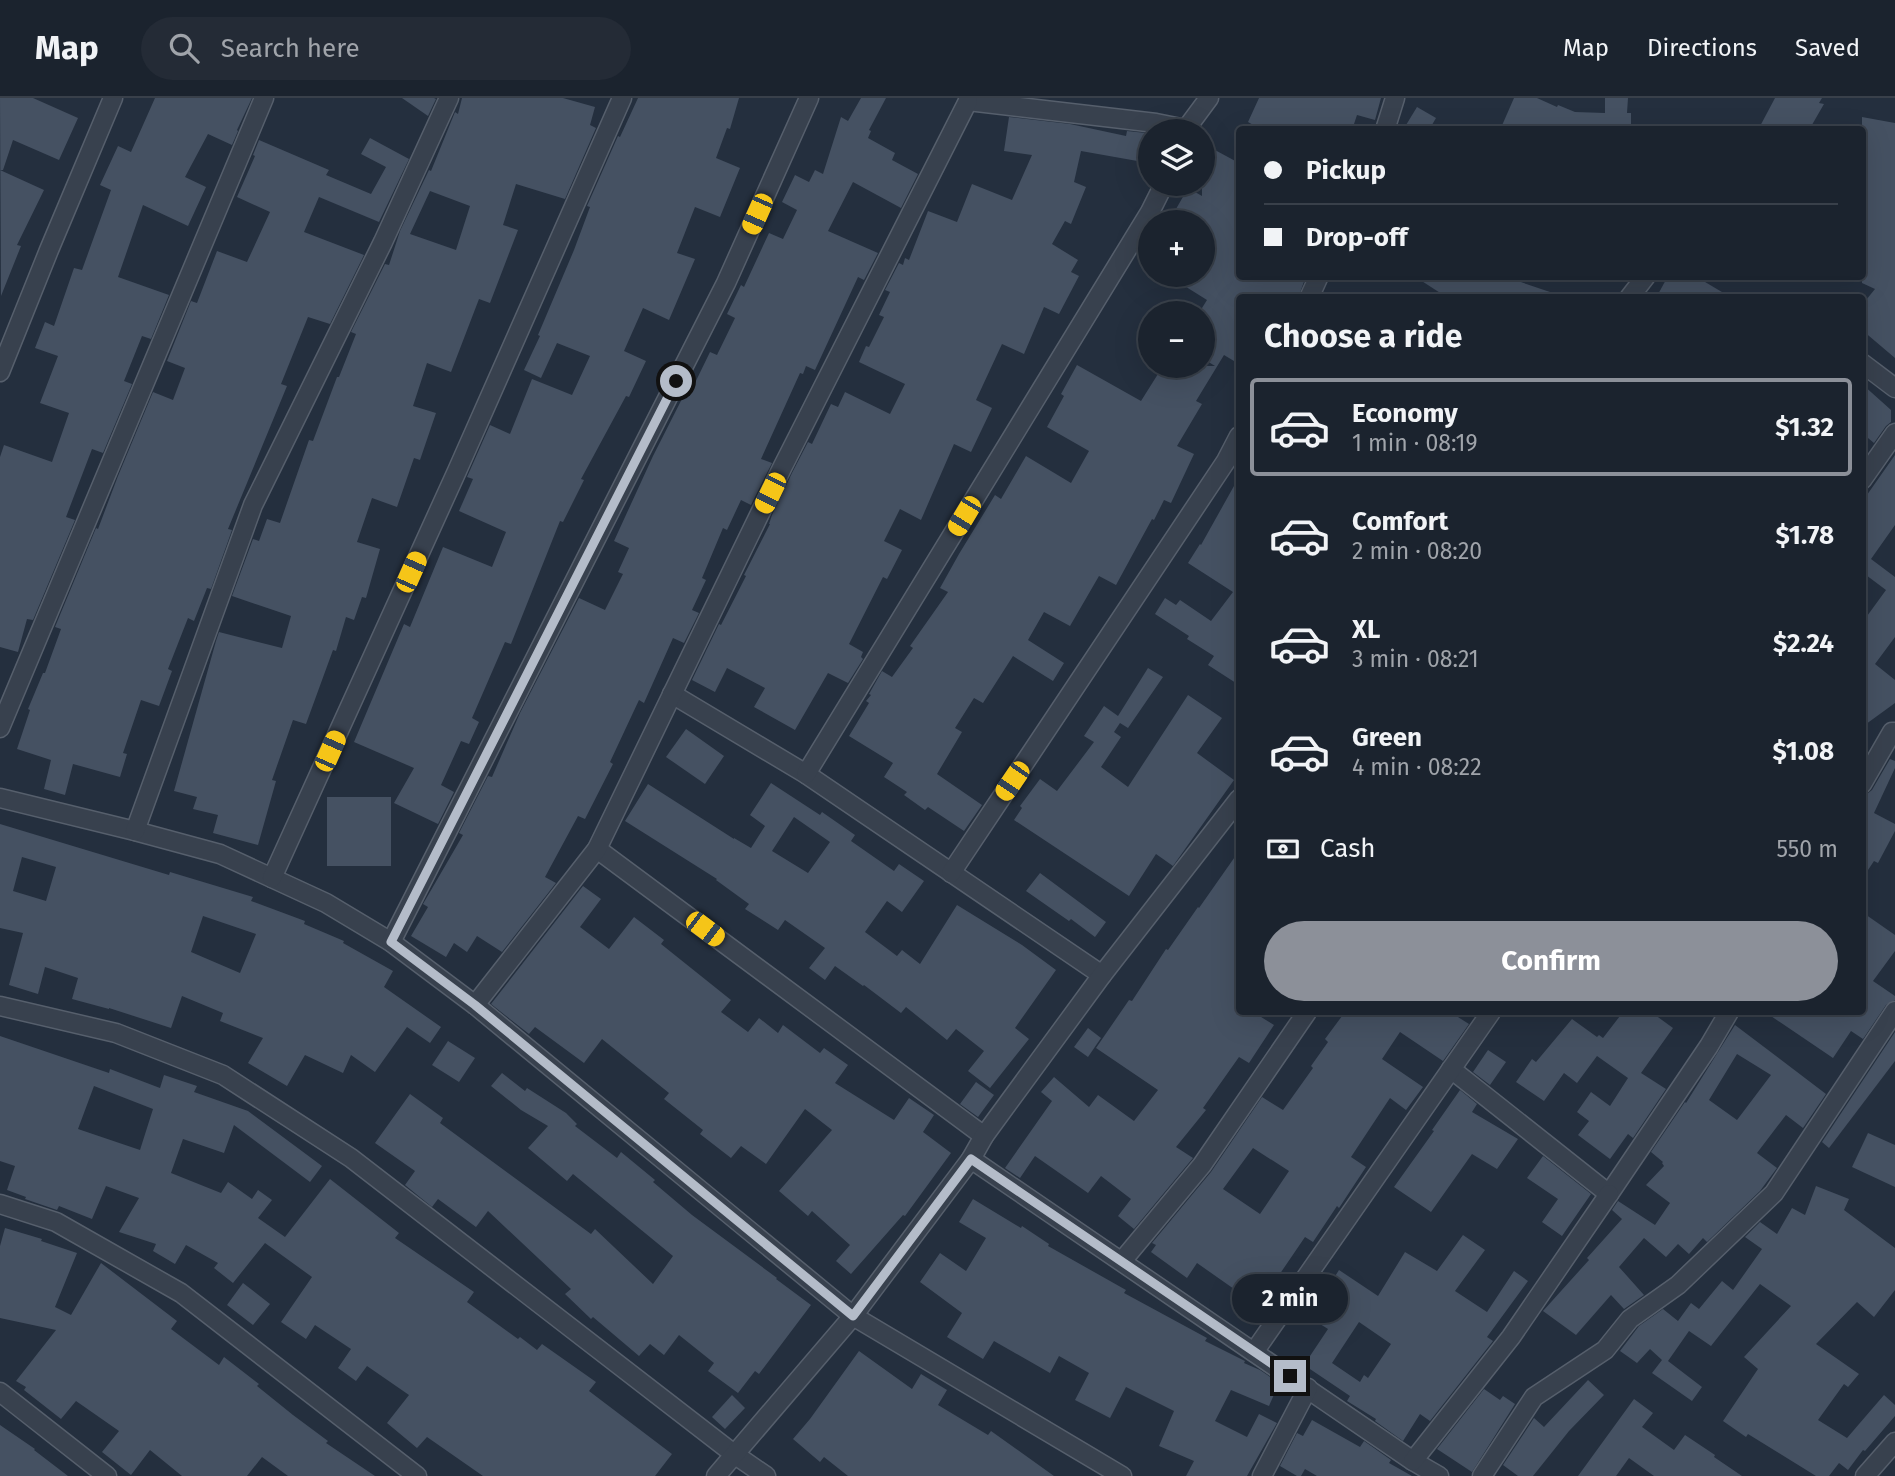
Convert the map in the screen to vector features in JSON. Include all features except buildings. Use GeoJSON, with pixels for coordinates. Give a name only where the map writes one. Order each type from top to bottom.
{"type":"FeatureCollection","features":[{"type":"Feature","properties":{"kind":"street"},"geometry":{"type":"LineString","coordinates":[[0,372],[113,98]]}},
{"type":"Feature","properties":{"kind":"street"},"geometry":{"type":"LineString","coordinates":[[0,728],[264,98]]}},
{"type":"Feature","properties":{"kind":"street"},"geometry":{"type":"LineString","coordinates":[[135,831],[253,505],[383,242],[449,98]]}},
{"type":"Feature","properties":{"kind":"street"},"geometry":{"type":"LineString","coordinates":[[272,878],[457,471],[622,98]]}},
{"type":"Feature","properties":{"kind":"street"},"geometry":{"type":"LineString","coordinates":[[391,942],[726,283],[808,98]]}},
{"type":"Feature","properties":{"kind":"street"},"geometry":{"type":"LineString","coordinates":[[1188,119],[1192,98]]}},
{"type":"Feature","properties":{"kind":"street"},"geometry":{"type":"LineString","coordinates":[[1194,119],[1209,98]]}},
{"type":"Feature","properties":{"kind":"street"},"geometry":{"type":"LineString","coordinates":[[1386,126],[1395,98]]}},
{"type":"Feature","properties":{"kind":"street"},"geometry":{"type":"LineString","coordinates":[[475,1005],[597,849],[782,468],[969,100],[1138,121]]}},
{"type":"Feature","properties":{"kind":"street"},"geometry":{"type":"LineString","coordinates":[[806,774],[1158,196]]}},
{"type":"Feature","properties":{"kind":"street"},"geometry":{"type":"LineString","coordinates":[[1632,294],[1643,280]]}},
{"type":"Feature","properties":{"kind":"street"},"geometry":{"type":"LineString","coordinates":[[1866,366],[1895,388]]}},
{"type":"Feature","properties":{"kind":"street"},"geometry":{"type":"LineString","coordinates":[[1866,474],[1895,433]]}},
{"type":"Feature","properties":{"kind":"street"},"geometry":{"type":"LineString","coordinates":[[951,873],[1226,461],[1236,442]]}},
{"type":"Feature","properties":{"kind":"street"},"geometry":{"type":"LineString","coordinates":[[673,694],[806,774],[1102,975]]}},
{"type":"Feature","properties":{"kind":"street"},"geometry":{"type":"LineString","coordinates":[[1866,776],[1892,732],[1895,733]]}},
{"type":"Feature","properties":{"kind":"street"},"geometry":{"type":"LineString","coordinates":[[0,798],[220,854],[326,903],[391,942],[475,1005],[853,1316],[1122,1476]]}},
{"type":"Feature","properties":{"kind":"street"},"geometry":{"type":"LineString","coordinates":[[716,1476],[853,1316],[971,1159],[984,1136],[1102,975],[1236,803]]}},
{"type":"Feature","properties":{"kind":"street"},"geometry":{"type":"LineString","coordinates":[[597,849],[984,1136]]}},
{"type":"Feature","properties":{"kind":"street"},"geometry":{"type":"LineString","coordinates":[[0,1006],[116,1033],[223,1074],[351,1158],[766,1476]]}},
{"type":"Feature","properties":{"kind":"street"},"geometry":{"type":"LineString","coordinates":[[1482,1476],[1534,1397],[1605,1350],[1630,1319],[1678,1285],[1774,1193],[1895,1011]]}},
{"type":"Feature","properties":{"kind":"street"},"geometry":{"type":"LineString","coordinates":[[1122,1261],[1202,1165],[1305,1015]]}},
{"type":"Feature","properties":{"kind":"street"},"geometry":{"type":"LineString","coordinates":[[1254,1352],[1490,1015]]}},
{"type":"Feature","properties":{"kind":"street"},"geometry":{"type":"LineString","coordinates":[[1413,1461],[1511,1337],[1709,1046],[1727,1015]]}},
{"type":"Feature","properties":{"kind":"street"},"geometry":{"type":"LineString","coordinates":[[1451,1069],[1609,1194]]}},
{"type":"Feature","properties":{"kind":"street"},"geometry":{"type":"LineString","coordinates":[[971,1159],[1413,1461],[1439,1476]]}},
{"type":"Feature","properties":{"kind":"street"},"geometry":{"type":"LineString","coordinates":[[0,1203],[56,1222],[181,1293],[417,1476]]}},
{"type":"Feature","properties":{"kind":"street"},"geometry":{"type":"LineString","coordinates":[[1262,1476],[1308,1388]]}},
{"type":"Feature","properties":{"kind":"street"},"geometry":{"type":"LineString","coordinates":[[0,1392],[107,1476]]}},
{"type":"Feature","properties":{"kind":"street"},"geometry":{"type":"LineString","coordinates":[[1865,1476],[1895,1442]]}},
{"type":"Feature","properties":{"kind":"route"},"geometry":{"type":"LineString","coordinates":[[676,381],[391,942],[475,1005],[853,1316],[971,1159],[1290,1376]]}}]}
